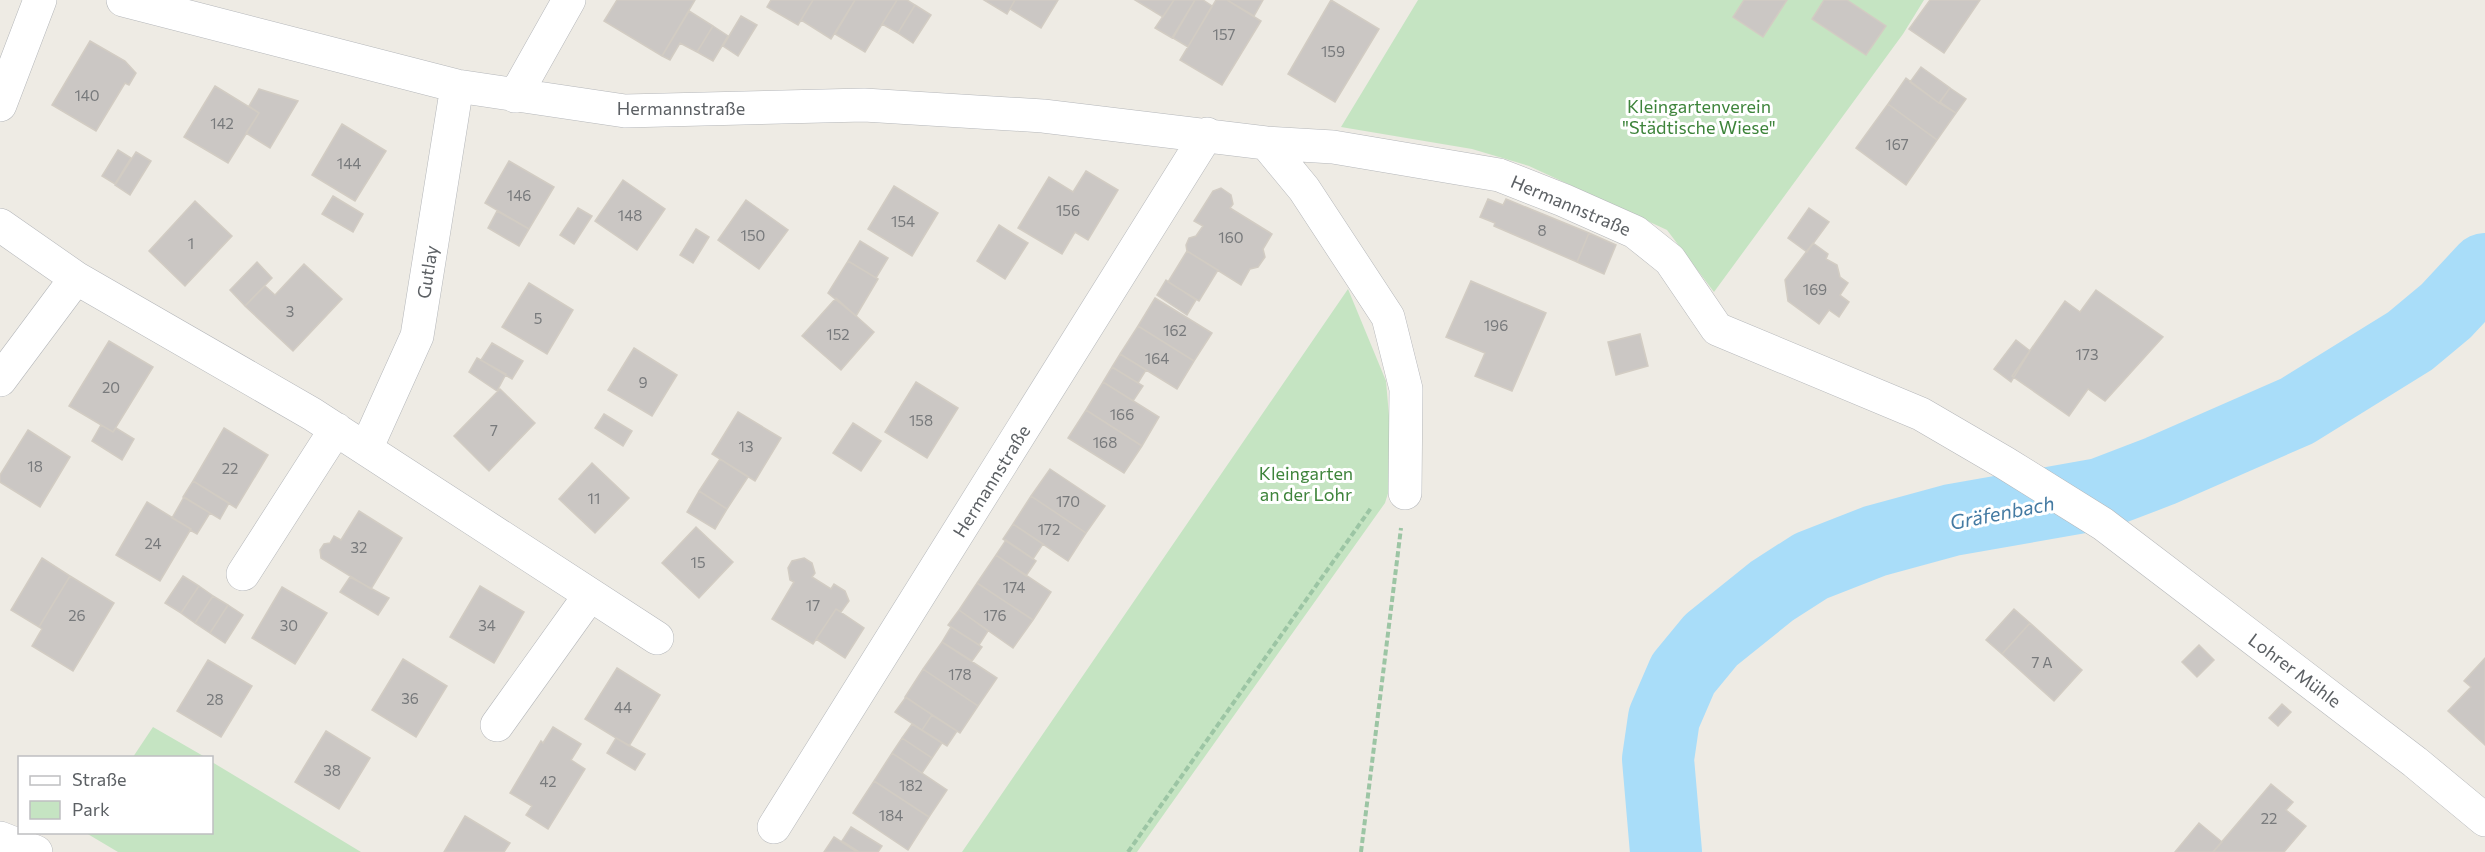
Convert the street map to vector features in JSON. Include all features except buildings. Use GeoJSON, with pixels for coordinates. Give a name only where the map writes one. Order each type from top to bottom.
{"type":"FeatureCollection","features":[{"type":"Feature","properties":{"kind":"street"},"geometry":{"type":"LineString","coordinates":[[0,105],[40,0]]}},
{"type":"Feature","properties":{"kind":"street","name":"Hermannstraße"},"geometry":{"type":"LineString","coordinates":[[123,0],[457,86],[625,111],[875,106],[1043,116],[1208,134],[1266,143],[1333,147],[1499,175],[1635,232],[1670,260],[1717,329],[1921,414],[2103,524]]}},
{"type":"Feature","properties":{"kind":"street"},"geometry":{"type":"LineString","coordinates":[[514,96],[569,0]]}},
{"type":"Feature","properties":{"kind":"street","name":"Gutlay"},"geometry":{"type":"LineString","coordinates":[[366,449],[417,336],[457,86]]}},
{"type":"Feature","properties":{"kind":"street","name":"Hermannstraße"},"geometry":{"type":"LineString","coordinates":[[774,827],[1208,134]]}},
{"type":"Feature","properties":{"kind":"street"},"geometry":{"type":"LineString","coordinates":[[1266,143],[1304,189],[1388,316],[1406,389],[1405,493]]}},
{"type":"Feature","properties":{"kind":"street"},"geometry":{"type":"LineString","coordinates":[[0,225],[76,278],[336,429],[657,638]]}},
{"type":"Feature","properties":{"kind":"street"},"geometry":{"type":"LineString","coordinates":[[0,380],[76,278]]}},
{"type":"Feature","properties":{"kind":"street"},"geometry":{"type":"LineString","coordinates":[[243,574],[336,429]]}},
{"type":"Feature","properties":{"kind":"street","name":"Lohrer Mühle"},"geometry":{"type":"LineString","coordinates":[[2103,524],[2415,762],[2485,820]]}},
{"type":"Feature","properties":{"kind":"street"},"geometry":{"type":"LineString","coordinates":[[497,725],[590,595]]}},
{"type":"Feature","properties":{"kind":"street"},"geometry":{"type":"LineString","coordinates":[[0,838],[36,852]]}},
{"type":"Feature","properties":{"kind":"street"},"geometry":{"type":"LineString","coordinates":[[0,847],[7,852]]}},
{"type":"Feature","properties":{"kind":"path"},"geometry":{"type":"LineString","coordinates":[[1128,852],[1380,495],[1405,493],[1361,852]]}},
{"type":"Feature","properties":{"kind":"green space","name":"Kleingartenverein \"Städtische Wiese\""},"geometry":{"type":"Polygon","coordinates":[[[1418,0],[1924,0],[1903,34],[1714,292],[1667,230],[1529,166],[1472,149],[1341,127],[1418,0]]]}},
{"type":"Feature","properties":{"kind":"green space","name":"Kleingarten an der Lohr"},"geometry":{"type":"Polygon","coordinates":[[[1348,289],[1386,381],[1394,474],[1385,503],[1137,852],[962,852],[1348,289]]]}},
{"type":"Feature","properties":{"kind":"green space"},"geometry":{"type":"Polygon","coordinates":[[[153,727],[203,756],[134,756],[153,727]]]}},
{"type":"Feature","properties":{"kind":"green space"},"geometry":{"type":"Polygon","coordinates":[[[213,763],[361,852],[118,852],[88,834],[213,834],[213,763]]]}},
{"type":"Feature","properties":{"kind":"waterway","name":"Gräfenbach"},"geometry":{"type":"LineString","coordinates":[[1666,852],[1658,759],[1664,718],[1683,674],[1711,640],[1772,591],[1811,566],[1875,541],[1952,520],[2100,494],[2160,471],[2297,411],[2410,341],[2446,311],[2485,269]]}}]}
